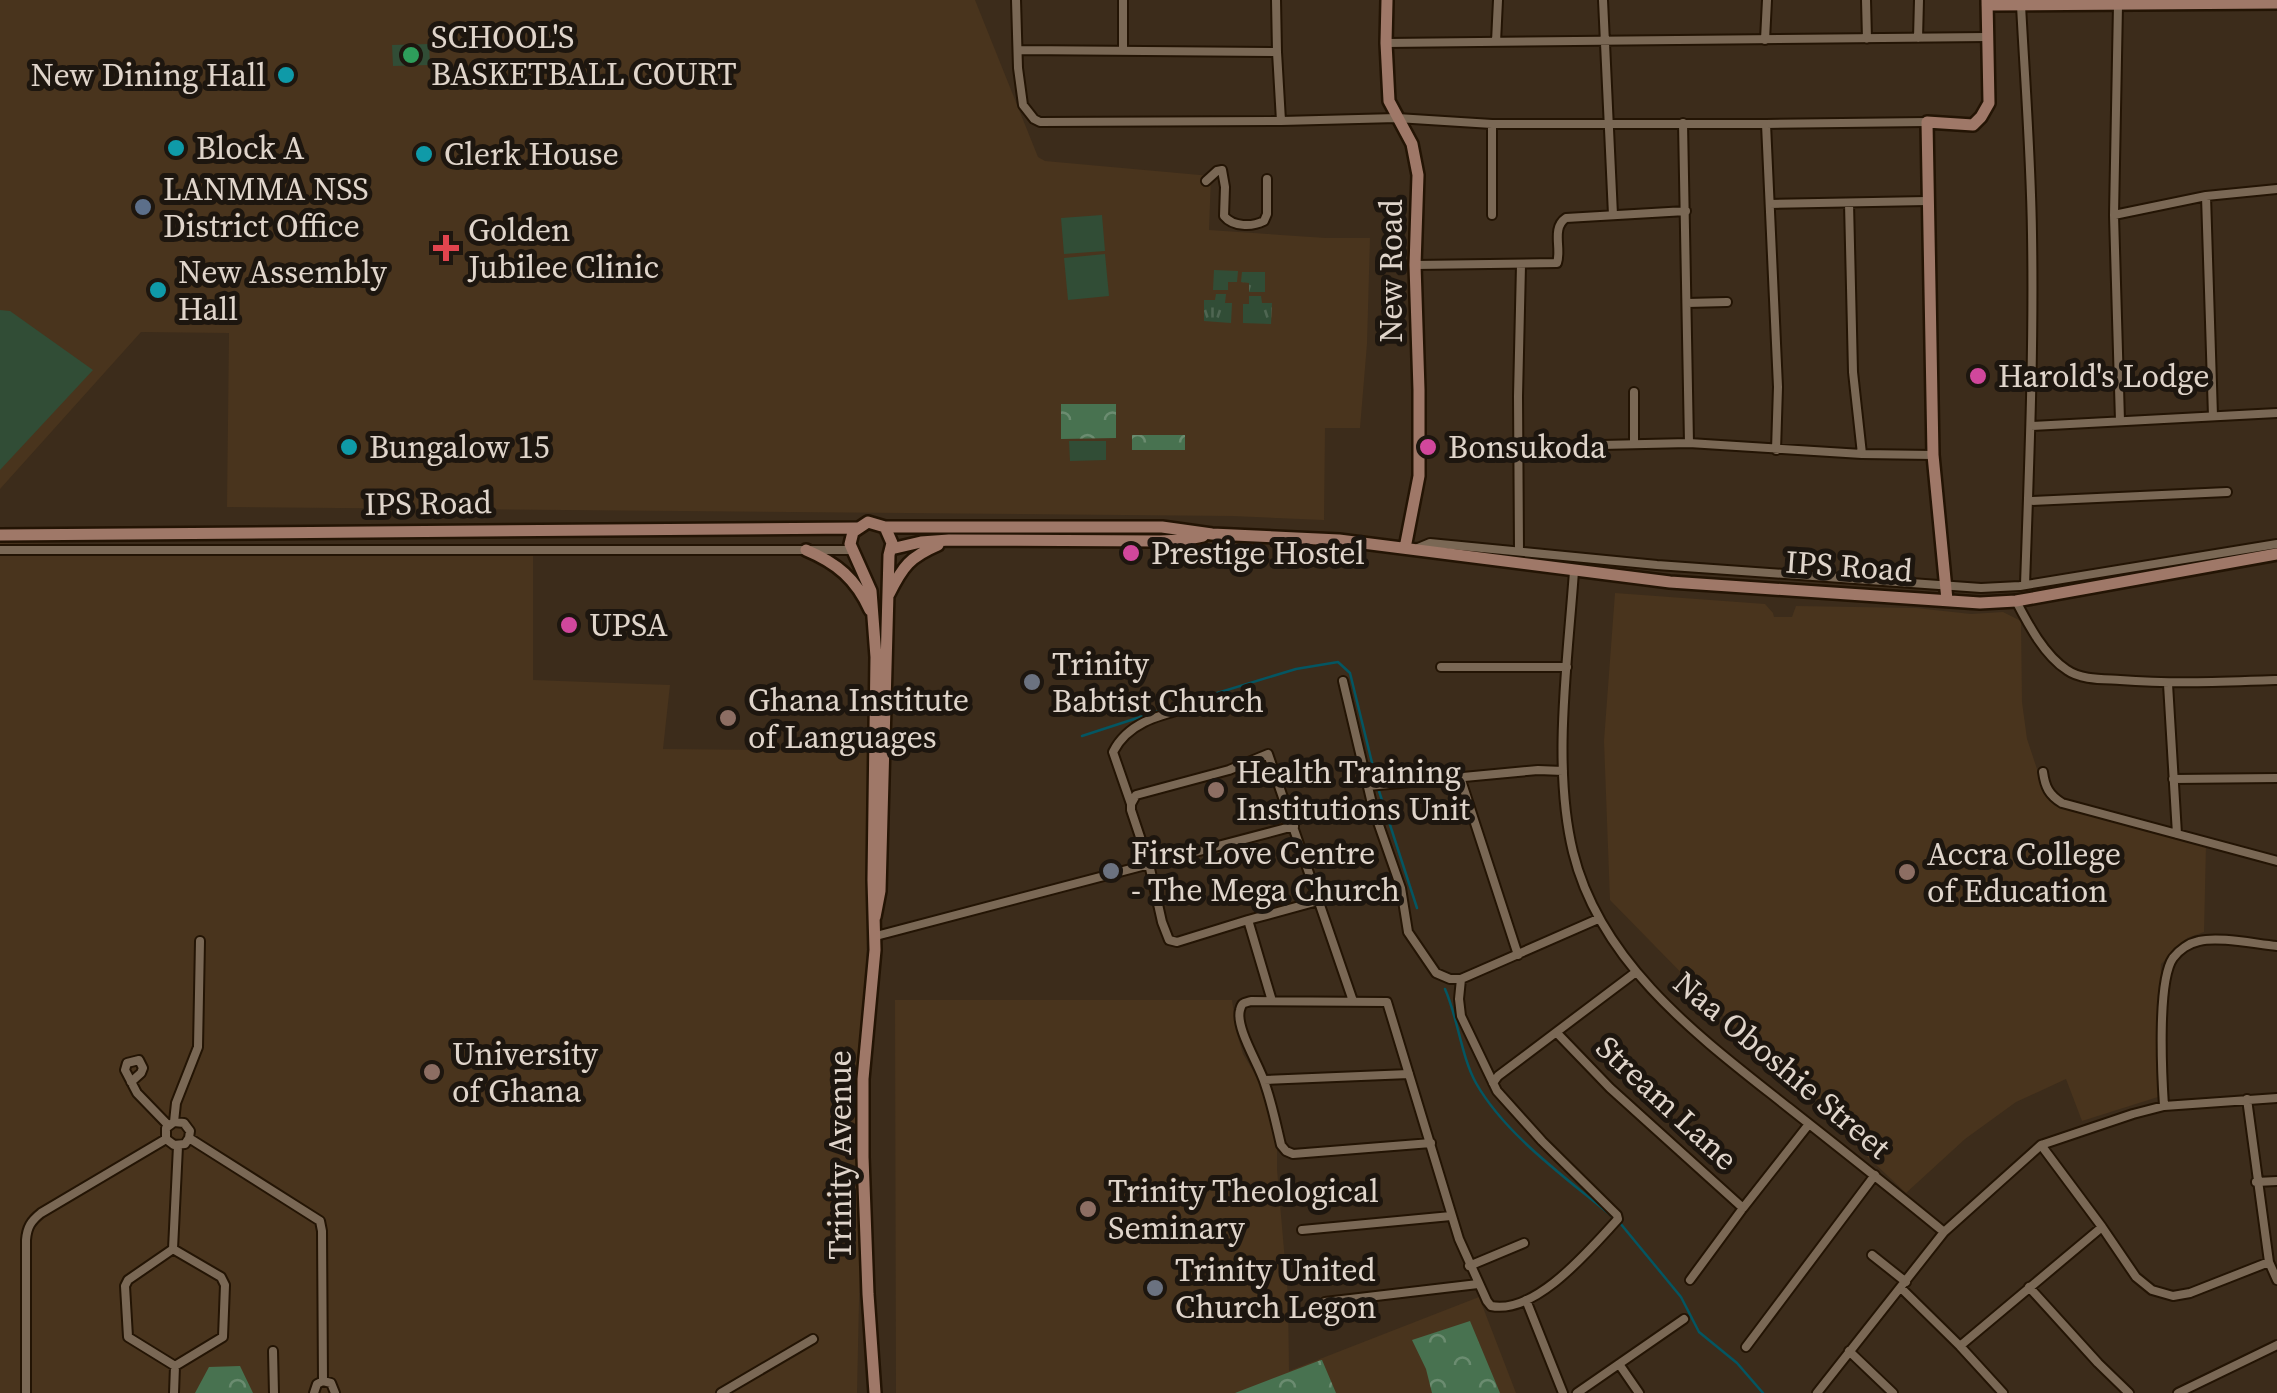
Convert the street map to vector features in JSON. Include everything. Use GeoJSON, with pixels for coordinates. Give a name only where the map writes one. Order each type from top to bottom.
{"type":"FeatureCollection","features":[{"type":"Feature","properties":{"kind":"street"},"geometry":{"type":"LineString","coordinates":[[1016,0],[1023,105],[1040,122],[1398,118],[1492,124],[1973,125],[1989,102],[1987,2],[2277,3]]}},
{"type":"Feature","properties":{"kind":"street"},"geometry":{"type":"LineString","coordinates":[[1123,0],[1124,50]]}},
{"type":"Feature","properties":{"kind":"street"},"geometry":{"type":"LineString","coordinates":[[1276,0],[1281,122]]}},
{"type":"Feature","properties":{"kind":"street","name":"New Road"},"geometry":{"type":"LineString","coordinates":[[1387,0],[1386,86],[1389,101],[1412,144],[1418,175],[1418,476],[1410,549]]}},
{"type":"Feature","properties":{"kind":"street"},"geometry":{"type":"LineString","coordinates":[[1496,42],[1498,0]]}},
{"type":"Feature","properties":{"kind":"street"},"geometry":{"type":"LineString","coordinates":[[1603,0],[1613,215]]}},
{"type":"Feature","properties":{"kind":"street"},"geometry":{"type":"LineString","coordinates":[[1766,40],[1767,0]]}},
{"type":"Feature","properties":{"kind":"street"},"geometry":{"type":"LineString","coordinates":[[1866,0],[1867,39]]}},
{"type":"Feature","properties":{"kind":"street"},"geometry":{"type":"LineString","coordinates":[[1918,38],[1919,0]]}},
{"type":"Feature","properties":{"kind":"street"},"geometry":{"type":"LineString","coordinates":[[2021,5],[2032,204],[2030,502],[2025,585]]}},
{"type":"Feature","properties":{"kind":"street"},"geometry":{"type":"LineString","coordinates":[[2118,5],[2114,215],[2120,421]]}},
{"type":"Feature","properties":{"kind":"street"},"geometry":{"type":"LineString","coordinates":[[1386,43],[1987,37]]}},
{"type":"Feature","properties":{"kind":"street"},"geometry":{"type":"LineString","coordinates":[[1018,50],[1276,52]]}},
{"type":"Feature","properties":{"kind":"street"},"geometry":{"type":"LineString","coordinates":[[1927,122],[1933,455],[1946,600]]}},
{"type":"Feature","properties":{"kind":"street"},"geometry":{"type":"LineString","coordinates":[[1492,124],[1492,215]]}},
{"type":"Feature","properties":{"kind":"street"},"geometry":{"type":"LineString","coordinates":[[1684,124],[1689,443]]}},
{"type":"Feature","properties":{"kind":"street"},"geometry":{"type":"LineString","coordinates":[[1766,124],[1778,387],[1776,450]]}},
{"type":"Feature","properties":{"kind":"street"},"geometry":{"type":"LineString","coordinates":[[1206,181],[1222,170],[1224,216],[1239,225],[1264,221],[1267,178]]}},
{"type":"Feature","properties":{"kind":"street"},"geometry":{"type":"LineString","coordinates":[[2114,215],[2206,196],[2277,190]]}},
{"type":"Feature","properties":{"kind":"street"},"geometry":{"type":"LineString","coordinates":[[2206,196],[2212,416]]}},
{"type":"Feature","properties":{"kind":"street"},"geometry":{"type":"LineString","coordinates":[[1770,204],[1927,202]]}},
{"type":"Feature","properties":{"kind":"street"},"geometry":{"type":"LineString","coordinates":[[1849,203],[1852,372],[1862,454]]}},
{"type":"Feature","properties":{"kind":"street"},"geometry":{"type":"LineString","coordinates":[[1415,265],[1556,264],[1558,227],[1566,218],[1686,210]]}},
{"type":"Feature","properties":{"kind":"street"},"geometry":{"type":"LineString","coordinates":[[1519,552],[1521,265]]}},
{"type":"Feature","properties":{"kind":"street"},"geometry":{"type":"LineString","coordinates":[[1687,303],[1726,302]]}},
{"type":"Feature","properties":{"kind":"street"},"geometry":{"type":"LineString","coordinates":[[1634,392],[1634,444]]}},
{"type":"Feature","properties":{"kind":"street"},"geometry":{"type":"LineString","coordinates":[[2031,426],[2277,413]]}},
{"type":"Feature","properties":{"kind":"street"},"geometry":{"type":"LineString","coordinates":[[1518,448],[1689,443],[1933,455]]}},
{"type":"Feature","properties":{"kind":"street"},"geometry":{"type":"LineString","coordinates":[[2030,502],[2227,492]]}},
{"type":"Feature","properties":{"kind":"street"},"geometry":{"type":"LineString","coordinates":[[868,522],[885,528],[891,537],[890,552],[874,564],[862,563],[854,554],[850,538],[868,522]]}},
{"type":"Feature","properties":{"kind":"street","name":"IPS Road"},"geometry":{"type":"LineString","coordinates":[[885,528],[1162,527],[1212,534],[1338,540],[1670,582],[1980,603],[2016,601],[2277,554]]}},
{"type":"Feature","properties":{"kind":"street","name":"IPS Road"},"geometry":{"type":"LineString","coordinates":[[0,535],[857,528]]}},
{"type":"Feature","properties":{"kind":"street","name":"IPS Road"},"geometry":{"type":"LineString","coordinates":[[890,552],[920,542],[949,540],[1160,541],[1212,534]]}},
{"type":"Feature","properties":{"kind":"street"},"geometry":{"type":"LineString","coordinates":[[888,597],[912,557],[949,540]]}},
{"type":"Feature","properties":{"kind":"street","name":"IPS Road"},"geometry":{"type":"LineString","coordinates":[[1410,549],[1430,543],[1656,566],[1981,588],[2025,585],[2277,544]]}},
{"type":"Feature","properties":{"kind":"street"},"geometry":{"type":"LineString","coordinates":[[0,550],[806,550],[854,554]]}},
{"type":"Feature","properties":{"kind":"street"},"geometry":{"type":"LineString","coordinates":[[806,550],[828,559],[848,576],[874,615]]}},
{"type":"Feature","properties":{"kind":"street","name":"Trinity Avenue"},"geometry":{"type":"LineString","coordinates":[[875,916],[880,891],[890,552]]}},
{"type":"Feature","properties":{"kind":"street","name":"Trinity Avenue"},"geometry":{"type":"LineString","coordinates":[[854,554],[871,591],[876,657],[876,936],[862,1157],[875,1393]]}},
{"type":"Feature","properties":{"kind":"street","name":"Naa Oboshie Street"},"geometry":{"type":"LineString","coordinates":[[1574,571],[1563,771],[1574,856],[1598,919],[1636,972],[1692,1029],[1944,1232]]}},
{"type":"Feature","properties":{"kind":"street"},"geometry":{"type":"LineString","coordinates":[[2016,601],[2050,653],[2072,674],[2168,684],[2277,680]]}},
{"type":"Feature","properties":{"kind":"street"},"geometry":{"type":"LineString","coordinates":[[1441,667],[1568,667]]}},
{"type":"Feature","properties":{"kind":"street"},"geometry":{"type":"LineString","coordinates":[[1342,682],[1373,808],[1401,888],[1408,932],[1436,974],[1461,978],[1598,919]]}},
{"type":"Feature","properties":{"kind":"street"},"geometry":{"type":"LineString","coordinates":[[2168,684],[2177,834]]}},
{"type":"Feature","properties":{"kind":"street"},"geometry":{"type":"LineString","coordinates":[[1191,708],[1138,724],[1120,738],[1114,752],[1168,940],[1177,942],[1318,901]]}},
{"type":"Feature","properties":{"kind":"street"},"geometry":{"type":"LineString","coordinates":[[1131,804],[1136,795],[1229,770],[1268,754],[1354,1001]]}},
{"type":"Feature","properties":{"kind":"street"},"geometry":{"type":"LineString","coordinates":[[1368,786],[1563,771]]}},
{"type":"Feature","properties":{"kind":"street"},"geometry":{"type":"LineString","coordinates":[[2042,772],[2052,797],[2062,803],[2277,861]]}},
{"type":"Feature","properties":{"kind":"street"},"geometry":{"type":"LineString","coordinates":[[1460,776],[1518,956]]}},
{"type":"Feature","properties":{"kind":"street"},"geometry":{"type":"LineString","coordinates":[[2173,779],[2277,778]]}},
{"type":"Feature","properties":{"kind":"street"},"geometry":{"type":"LineString","coordinates":[[876,936],[1294,826]]}},
{"type":"Feature","properties":{"kind":"street"},"geometry":{"type":"LineString","coordinates":[[1248,920],[1272,1001]]}},
{"type":"Feature","properties":{"kind":"street"},"geometry":{"type":"LineString","coordinates":[[2164,1106],[2165,978],[2172,959],[2188,944],[2204,939],[2277,946]]}},
{"type":"Feature","properties":{"kind":"street"},"geometry":{"type":"LineString","coordinates":[[171,1124],[187,1125],[190,1132],[184,1144],[171,1144],[166,1132],[198,1046],[200,941]]}},
{"type":"Feature","properties":{"kind":"street"},"geometry":{"type":"LineString","coordinates":[[1493,1083],[1636,972]]}},
{"type":"Feature","properties":{"kind":"street"},"geometry":{"type":"LineString","coordinates":[[1431,1143],[1293,1154],[1286,1151],[1264,1080],[1247,1044],[1240,1008],[1251,1001],[1387,1002],[1431,1143],[1452,1216],[1469,1266],[1490,1306],[1496,1308],[1526,1300],[1573,1268],[1617,1215],[1497,1091],[1461,1016],[1461,978]]}},
{"type":"Feature","properties":{"kind":"street","name":"Stream Lane"},"geometry":{"type":"LineString","coordinates":[[1558,1033],[1610,1088],[1743,1208]]}},
{"type":"Feature","properties":{"kind":"street"},"geometry":{"type":"LineString","coordinates":[[1264,1080],[1409,1074]]}},
{"type":"Feature","properties":{"kind":"street"},"geometry":{"type":"LineString","coordinates":[[131,1082],[137,1093],[171,1124]]}},
{"type":"Feature","properties":{"kind":"street"},"geometry":{"type":"LineString","coordinates":[[1816,1393],[1944,1232],[2041,1145],[2164,1106],[2277,1098]]}},
{"type":"Feature","properties":{"kind":"street"},"geometry":{"type":"LineString","coordinates":[[2246,1099],[2268,1262],[2277,1280]]}},
{"type":"Feature","properties":{"kind":"street"},"geometry":{"type":"LineString","coordinates":[[1690,1280],[1809,1124]]}},
{"type":"Feature","properties":{"kind":"street"},"geometry":{"type":"LineString","coordinates":[[26,1393],[27,1230],[41,1212],[166,1138]]}},
{"type":"Feature","properties":{"kind":"street"},"geometry":{"type":"LineString","coordinates":[[189,1138],[320,1221],[324,1381]]}},
{"type":"Feature","properties":{"kind":"street"},"geometry":{"type":"LineString","coordinates":[[2041,1145],[2136,1278],[2152,1290],[2173,1296],[2190,1293],[2268,1262]]}},
{"type":"Feature","properties":{"kind":"street"},"geometry":{"type":"LineString","coordinates":[[173,1249],[178,1146]]}},
{"type":"Feature","properties":{"kind":"street"},"geometry":{"type":"LineString","coordinates":[[1746,1348],[1875,1175]]}},
{"type":"Feature","properties":{"kind":"street"},"geometry":{"type":"LineString","coordinates":[[2256,1182],[2277,1181]]}},
{"type":"Feature","properties":{"kind":"street"},"geometry":{"type":"LineString","coordinates":[[1302,1230],[1452,1216]]}},
{"type":"Feature","properties":{"kind":"street"},"geometry":{"type":"LineString","coordinates":[[1960,1346],[2102,1227]]}},
{"type":"Feature","properties":{"kind":"street"},"geometry":{"type":"LineString","coordinates":[[1469,1266],[1524,1243]]}},
{"type":"Feature","properties":{"kind":"street"},"geometry":{"type":"LineString","coordinates":[[173,1249],[124,1286],[128,1337],[175,1366]]}},
{"type":"Feature","properties":{"kind":"street"},"geometry":{"type":"LineString","coordinates":[[173,1249],[221,1277],[225,1285],[223,1338],[175,1366]]}},
{"type":"Feature","properties":{"kind":"street"},"geometry":{"type":"LineString","coordinates":[[1872,1255],[2003,1393]]}},
{"type":"Feature","properties":{"kind":"street"},"geometry":{"type":"LineString","coordinates":[[1324,1302],[1478,1284]]}},
{"type":"Feature","properties":{"kind":"street"},"geometry":{"type":"LineString","coordinates":[[2029,1287],[2129,1393]]}},
{"type":"Feature","properties":{"kind":"street"},"geometry":{"type":"LineString","coordinates":[[1526,1300],[1563,1393]]}},
{"type":"Feature","properties":{"kind":"street"},"geometry":{"type":"LineString","coordinates":[[1577,1393],[1684,1319]]}},
{"type":"Feature","properties":{"kind":"street"},"geometry":{"type":"LineString","coordinates":[[721,1393],[813,1339]]}},
{"type":"Feature","properties":{"kind":"street"},"geometry":{"type":"LineString","coordinates":[[2178,1393],[2277,1345]]}},
{"type":"Feature","properties":{"kind":"street"},"geometry":{"type":"LineString","coordinates":[[1850,1351],[1892,1393]]}},
{"type":"Feature","properties":{"kind":"street"},"geometry":{"type":"LineString","coordinates":[[272,1352],[274,1393]]}},
{"type":"Feature","properties":{"kind":"street"},"geometry":{"type":"LineString","coordinates":[[1619,1364],[1638,1393]]}},
{"type":"Feature","properties":{"kind":"street"},"geometry":{"type":"LineString","coordinates":[[174,1393],[175,1366]]}},
{"type":"Feature","properties":{"kind":"street"},"geometry":{"type":"LineString","coordinates":[[314,1393],[317,1384],[324,1381],[331,1383],[335,1393]]}},
{"type":"Feature","properties":{"kind":"shaded area"},"geometry":{"type":"Polygon","coordinates":[[[0,0],[975,0],[1038,157],[1045,161],[1211,176],[1209,230],[1370,238],[1360,428],[1325,428],[1324,520],[227,507],[229,333],[141,332],[0,489],[0,0]]]}},
{"type":"Feature","properties":{"kind":"shaded area","name":"University of Ghana"},"geometry":{"type":"Polygon","coordinates":[[[0,543],[533,551],[533,680],[670,685],[663,749],[871,751],[857,1393],[0,1393],[0,543]]]}},
{"type":"Feature","properties":{"kind":"shaded area","name":"Accra College of Education"},"geometry":{"type":"Polygon","coordinates":[[[1615,593],[1765,604],[1774,617],[1792,617],[1796,606],[2003,612],[2021,621],[2022,702],[2027,739],[2044,790],[2052,802],[2206,845],[2204,932],[2187,938],[2161,964],[2158,1097],[2082,1121],[2066,1079],[2016,1102],[1965,1139],[1906,1193],[1788,1082],[1610,900],[1604,741],[1615,593]]]}},
{"type":"Feature","properties":{"kind":"shaded area","name":"Trinity Theological Seminary"},"geometry":{"type":"Polygon","coordinates":[[[895,1000],[1232,1000],[1243,1054],[1266,1092],[1277,1148],[1288,1296],[1289,1371],[1479,1297],[1516,1393],[896,1393],[895,1000]]]}},
{"type":"Feature","properties":{"kind":"green space","name":"SCHOOL'S BASKETBALL COURT"},"geometry":{"type":"Polygon","coordinates":[[[429,44],[430,65],[393,66],[392,45],[429,44]]]}},
{"type":"Feature","properties":{"kind":"green space"},"geometry":{"type":"Polygon","coordinates":[[[1102,215],[1105,251],[1064,254],[1061,218],[1102,215]]]}},
{"type":"Feature","properties":{"kind":"green space"},"geometry":{"type":"Polygon","coordinates":[[[1105,254],[1109,296],[1068,300],[1064,258],[1105,254]]]}},
{"type":"Feature","properties":{"kind":"green space"},"geometry":{"type":"Polygon","coordinates":[[[1214,270],[1238,271],[1237,282],[1228,282],[1228,290],[1213,290],[1214,270]]]}},
{"type":"Feature","properties":{"kind":"green space"},"geometry":{"type":"Polygon","coordinates":[[[1242,272],[1265,272],[1265,292],[1249,292],[1249,283],[1241,282],[1242,272]]]}},
{"type":"Feature","properties":{"kind":"green space"},"geometry":{"type":"Polygon","coordinates":[[[1216,294],[1226,294],[1225,303],[1232,303],[1231,323],[1204,321],[1204,300],[1215,300],[1216,294]]]}},
{"type":"Feature","properties":{"kind":"green space"},"geometry":{"type":"Polygon","coordinates":[[[1249,296],[1261,296],[1262,303],[1272,303],[1271,324],[1243,323],[1243,304],[1249,304],[1249,296]]]}},
{"type":"Feature","properties":{"kind":"green space"},"geometry":{"type":"Polygon","coordinates":[[[0,310],[10,311],[93,370],[0,470],[0,310]]]}},
{"type":"Feature","properties":{"kind":"green space"},"geometry":{"type":"Polygon","coordinates":[[[1061,404],[1116,404],[1116,438],[1061,439],[1061,404]]]}},
{"type":"Feature","properties":{"kind":"green space"},"geometry":{"type":"Polygon","coordinates":[[[1132,435],[1185,435],[1185,450],[1132,450],[1132,435]]]}},
{"type":"Feature","properties":{"kind":"green space"},"geometry":{"type":"Polygon","coordinates":[[[1069,441],[1106,441],[1106,460],[1070,461],[1069,441]]]}},
{"type":"Feature","properties":{"kind":"green space"},"geometry":{"type":"Polygon","coordinates":[[[1470,1321],[1500,1393],[1432,1393],[1412,1340],[1470,1321]]]}},
{"type":"Feature","properties":{"kind":"green space"},"geometry":{"type":"Polygon","coordinates":[[[1321,1360],[1336,1393],[1235,1393],[1321,1360]]]}},
{"type":"Feature","properties":{"kind":"green space"},"geometry":{"type":"Polygon","coordinates":[[[240,1366],[253,1393],[195,1393],[209,1367],[240,1366]]]}},
{"type":"Feature","properties":{"kind":"waterway"},"geometry":{"type":"LineString","coordinates":[[1191,701],[1296,669],[1338,662],[1350,673],[1376,779]]}},
{"type":"Feature","properties":{"kind":"waterway"},"geometry":{"type":"LineString","coordinates":[[1082,736],[1171,707]]}},
{"type":"Feature","properties":{"kind":"waterway"},"geometry":{"type":"LineString","coordinates":[[1379,791],[1417,908]]}},
{"type":"Feature","properties":{"kind":"waterway"},"geometry":{"type":"LineString","coordinates":[[1445,989],[1471,1072],[1489,1102],[1539,1156],[1614,1218]]}},
{"type":"Feature","properties":{"kind":"waterway"},"geometry":{"type":"LineString","coordinates":[[1620,1223],[1681,1297],[1699,1332],[1737,1363],[1763,1393]]}},
{"type":"Feature","properties":{"kind":"place","name":"SCHOOL'S BASKETBALL COURT"},"geometry":{"type":"Point","coordinates":[411,55]}},
{"type":"Feature","properties":{"kind":"place","name":"New Dining Hall"},"geometry":{"type":"Point","coordinates":[286,75]}},
{"type":"Feature","properties":{"kind":"place","name":"Block A"},"geometry":{"type":"Point","coordinates":[176,148]}},
{"type":"Feature","properties":{"kind":"place","name":"Clerk House"},"geometry":{"type":"Point","coordinates":[424,154]}},
{"type":"Feature","properties":{"kind":"place","name":"LANMMA NSS District Office"},"geometry":{"type":"Point","coordinates":[143,207]}},
{"type":"Feature","properties":{"kind":"place","name":"Golden Jubilee Clinic"},"geometry":{"type":"Point","coordinates":[446,248]}},
{"type":"Feature","properties":{"kind":"place","name":"New Assembly Hall"},"geometry":{"type":"Point","coordinates":[158,290]}},
{"type":"Feature","properties":{"kind":"place","name":"Harold's Lodge"},"geometry":{"type":"Point","coordinates":[1978,376]}},
{"type":"Feature","properties":{"kind":"place","name":"Bungalow 15"},"geometry":{"type":"Point","coordinates":[349,447]}},
{"type":"Feature","properties":{"kind":"place","name":"Bonsukoda"},"geometry":{"type":"Point","coordinates":[1428,447]}},
{"type":"Feature","properties":{"kind":"place","name":"Prestige Hostel"},"geometry":{"type":"Point","coordinates":[1131,553]}},
{"type":"Feature","properties":{"kind":"place","name":"UPSA"},"geometry":{"type":"Point","coordinates":[569,625]}},
{"type":"Feature","properties":{"kind":"place","name":"Trinity Babtist Church"},"geometry":{"type":"Point","coordinates":[1032,682]}},
{"type":"Feature","properties":{"kind":"place","name":"Ghana Institute of Languages"},"geometry":{"type":"Point","coordinates":[728,718]}},
{"type":"Feature","properties":{"kind":"place","name":"Health Training Institutions Unit"},"geometry":{"type":"Point","coordinates":[1216,790]}},
{"type":"Feature","properties":{"kind":"place","name":"First Love Centre - The Mega Church"},"geometry":{"type":"Point","coordinates":[1111,871]}},
{"type":"Feature","properties":{"kind":"place","name":"Accra College of Education"},"geometry":{"type":"Point","coordinates":[1907,872]}},
{"type":"Feature","properties":{"kind":"place","name":"University of Ghana"},"geometry":{"type":"Point","coordinates":[432,1072]}},
{"type":"Feature","properties":{"kind":"place","name":"Trinity Theological Seminary"},"geometry":{"type":"Point","coordinates":[1088,1209]}},
{"type":"Feature","properties":{"kind":"place","name":"Trinity United Church Legon"},"geometry":{"type":"Point","coordinates":[1155,1288]}}]}
